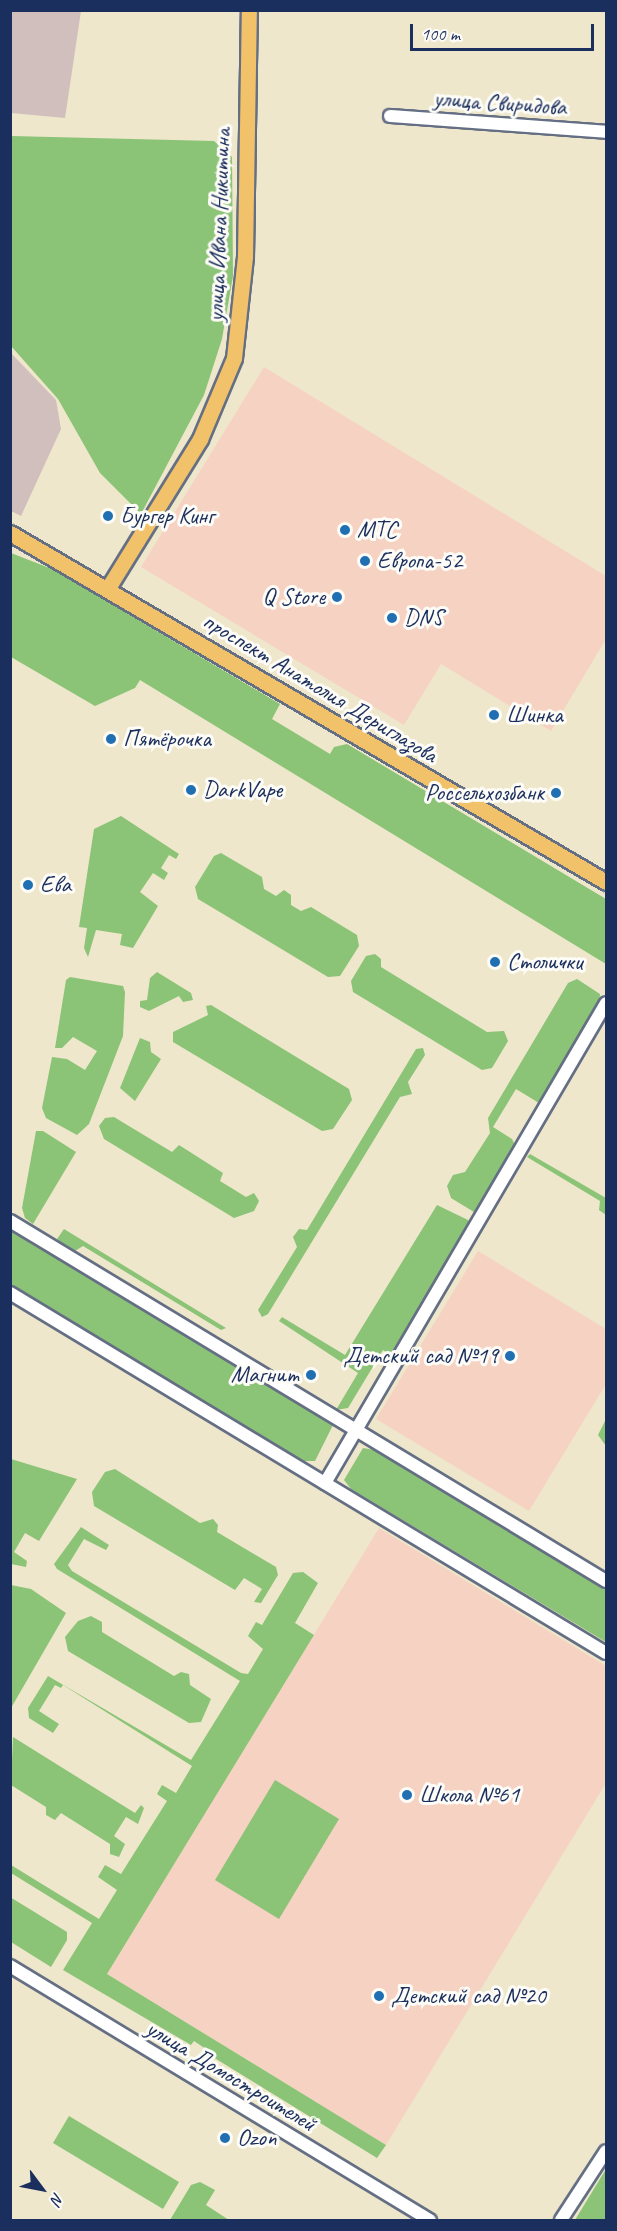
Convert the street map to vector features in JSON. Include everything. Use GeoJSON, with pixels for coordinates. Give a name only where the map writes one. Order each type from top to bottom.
{"type":"FeatureCollection","features":[{"type":"Feature","properties":{"kind":"main road","name":"улица Ивана Никитина"},"geometry":{"type":"LineString","coordinates":[[108,588],[200,439],[234,358],[245,256],[249,10]]}},
{"type":"Feature","properties":{"kind":"main road","name":"проспект Анатолия Дериглазова"},"geometry":{"type":"LineString","coordinates":[[10,533],[108,588],[606,882]]}},
{"type":"Feature","properties":{"kind":"street","name":"улица Свиридова"},"geometry":{"type":"LineString","coordinates":[[390,116],[606,132]]}},
{"type":"Feature","properties":{"kind":"street"},"geometry":{"type":"LineString","coordinates":[[325,1483],[606,1003]]}},
{"type":"Feature","properties":{"kind":"street"},"geometry":{"type":"LineString","coordinates":[[10,1221],[606,1581]]}},
{"type":"Feature","properties":{"kind":"street"},"geometry":{"type":"LineString","coordinates":[[10,1293],[606,1653]]}},
{"type":"Feature","properties":{"kind":"street","name":"улица Домостроителей"},"geometry":{"type":"LineString","coordinates":[[10,1966],[430,2220]]}},
{"type":"Feature","properties":{"kind":"street"},"geometry":{"type":"LineString","coordinates":[[561,2220],[606,2151]]}},
{"type":"Feature","properties":{"kind":"shaded area"},"geometry":{"type":"Polygon","coordinates":[[[10,11],[81,11],[65,118],[11,113],[10,11]]]}},
{"type":"Feature","properties":{"kind":"shaded area"},"geometry":{"type":"Polygon","coordinates":[[[10,352],[56,400],[61,429],[21,516],[11,511],[10,352]]]}},
{"type":"Feature","properties":{"kind":"shaded area"},"geometry":{"type":"Polygon","coordinates":[[[264,367],[606,576],[606,639],[551,731],[441,664],[404,725],[141,567],[264,367]]]}},
{"type":"Feature","properties":{"kind":"shaded area","name":"Детский сад №19"},"geometry":{"type":"Polygon","coordinates":[[[478,1251],[606,1329],[606,1384],[529,1511],[376,1419],[478,1251]]]}},
{"type":"Feature","properties":{"kind":"shaded area","name":"Школа №61"},"geometry":{"type":"Polygon","coordinates":[[[379,1528],[606,1666],[606,1783],[386,2145],[107,1974],[379,1528]]]}},
{"type":"Feature","properties":{"kind":"green space"},"geometry":{"type":"Polygon","coordinates":[[[11,136],[214,141],[232,157],[233,276],[222,339],[204,395],[141,514],[100,473],[58,399],[11,346],[11,136]]]}},
{"type":"Feature","properties":{"kind":"green space"},"geometry":{"type":"Polygon","coordinates":[[[11,553],[52,569],[280,704],[272,719],[330,754],[334,747],[347,744],[606,899],[606,964],[140,680],[135,688],[95,706],[11,657],[11,553]]]}},
{"type":"Feature","properties":{"kind":"green space"},"geometry":{"type":"Polygon","coordinates":[[[121,816],[179,854],[176,859],[169,855],[161,868],[168,873],[164,880],[153,873],[140,892],[158,906],[133,948],[120,945],[122,934],[96,930],[88,957],[84,948],[87,928],[79,927],[94,829],[121,816]]]}},
{"type":"Feature","properties":{"kind":"green space"},"geometry":{"type":"Polygon","coordinates":[[[221,853],[262,877],[264,889],[276,896],[284,890],[291,895],[291,905],[301,911],[311,907],[357,935],[359,946],[340,976],[328,977],[198,899],[195,887],[214,856],[221,853]]]}},
{"type":"Feature","properties":{"kind":"green space"},"geometry":{"type":"Polygon","coordinates":[[[375,954],[381,959],[381,967],[487,1032],[504,1031],[508,1041],[492,1068],[482,1070],[353,992],[351,981],[366,956],[375,954]]]}},
{"type":"Feature","properties":{"kind":"green space"},"geometry":{"type":"Polygon","coordinates":[[[157,972],[191,993],[193,1000],[183,1002],[179,996],[149,1011],[140,1007],[140,1001],[147,1000],[150,978],[157,972]]]}},
{"type":"Feature","properties":{"kind":"green space"},"geometry":{"type":"Polygon","coordinates":[[[70,977],[123,986],[125,992],[123,1036],[89,1124],[77,1135],[46,1118],[42,1108],[52,1057],[67,1059],[85,1070],[97,1051],[73,1037],[62,1048],[55,1048],[66,980],[70,977]]]}},
{"type":"Feature","properties":{"kind":"green space"},"geometry":{"type":"Polygon","coordinates":[[[577,979],[600,994],[599,1005],[539,1103],[516,1089],[493,1127],[512,1139],[516,1147],[478,1211],[474,1212],[451,1198],[447,1186],[453,1175],[465,1172],[490,1133],[488,1118],[568,983],[577,979]]]}},
{"type":"Feature","properties":{"kind":"green space"},"geometry":{"type":"Polygon","coordinates":[[[211,1005],[349,1089],[352,1100],[333,1129],[322,1131],[173,1042],[173,1032],[208,1015],[206,1006],[211,1005]]]}},
{"type":"Feature","properties":{"kind":"green space"},"geometry":{"type":"Polygon","coordinates":[[[140,1038],[150,1042],[151,1052],[161,1059],[135,1101],[120,1088],[140,1038]]]}},
{"type":"Feature","properties":{"kind":"green space"},"geometry":{"type":"Polygon","coordinates":[[[423,1048],[425,1055],[408,1082],[412,1094],[400,1097],[268,1314],[262,1317],[258,1310],[297,1247],[293,1237],[299,1229],[307,1230],[416,1049],[423,1048]]]}},
{"type":"Feature","properties":{"kind":"green space"},"geometry":{"type":"Polygon","coordinates":[[[114,1117],[172,1152],[179,1145],[223,1173],[220,1181],[246,1197],[254,1193],[259,1201],[254,1211],[234,1218],[104,1139],[99,1126],[105,1118],[114,1117]]]}},
{"type":"Feature","properties":{"kind":"green space"},"geometry":{"type":"Polygon","coordinates":[[[36,1131],[43,1131],[76,1152],[33,1224],[25,1218],[22,1208],[36,1131]]]}},
{"type":"Feature","properties":{"kind":"green space"},"geometry":{"type":"Polygon","coordinates":[[[530,1154],[606,1198],[606,1215],[599,1210],[600,1201],[527,1157],[530,1154]]]}},
{"type":"Feature","properties":{"kind":"green space"},"geometry":{"type":"Polygon","coordinates":[[[437,1205],[468,1220],[469,1225],[390,1355],[383,1350],[348,1408],[336,1410],[358,1373],[279,1321],[282,1317],[345,1355],[437,1205]]]}},
{"type":"Feature","properties":{"kind":"green space"},"geometry":{"type":"Polygon","coordinates":[[[64,1229],[226,1328],[221,1330],[83,1246],[75,1251],[67,1249],[57,1239],[64,1229]]]}},
{"type":"Feature","properties":{"kind":"green space"},"geometry":{"type":"Polygon","coordinates":[[[10,1230],[333,1425],[315,1461],[304,1461],[11,1285],[10,1230]]]}},
{"type":"Feature","properties":{"kind":"green space"},"geometry":{"type":"Polygon","coordinates":[[[606,1419],[606,1446],[598,1435],[606,1419]]]}},
{"type":"Feature","properties":{"kind":"green space"},"geometry":{"type":"Polygon","coordinates":[[[363,1448],[375,1450],[606,1588],[606,1642],[351,1489],[344,1480],[363,1448]]]}},
{"type":"Feature","properties":{"kind":"green space"},"geometry":{"type":"Polygon","coordinates":[[[11,1459],[77,1479],[39,1541],[25,1533],[14,1552],[27,1561],[26,1567],[11,1564],[11,1459]]]}},
{"type":"Feature","properties":{"kind":"green space"},"geometry":{"type":"Polygon","coordinates":[[[115,1469],[200,1523],[213,1519],[218,1525],[217,1532],[276,1567],[278,1575],[261,1603],[254,1602],[262,1589],[244,1578],[235,1590],[94,1506],[92,1492],[105,1472],[115,1469]]]}},
{"type":"Feature","properties":{"kind":"green space"},"geometry":{"type":"Polygon","coordinates":[[[81,1527],[109,1545],[106,1550],[84,1539],[68,1565],[72,1571],[241,1673],[248,1674],[263,1649],[248,1636],[256,1622],[262,1625],[293,1573],[303,1572],[318,1583],[295,1623],[314,1635],[107,1974],[386,2145],[377,2158],[208,2054],[209,2051],[194,2041],[191,2045],[63,1970],[92,1923],[11,1873],[11,1865],[99,1919],[117,1890],[98,1877],[105,1865],[121,1874],[167,1801],[157,1794],[162,1785],[176,1793],[192,1766],[63,1685],[61,1688],[55,1685],[39,1711],[59,1724],[53,1733],[29,1718],[28,1708],[48,1676],[191,1760],[240,1681],[57,1569],[54,1564],[81,1527]]]}},
{"type":"Feature","properties":{"kind":"green space"},"geometry":{"type":"Polygon","coordinates":[[[11,1585],[31,1589],[66,1613],[11,1708],[11,1585]]]}},
{"type":"Feature","properties":{"kind":"green space"},"geometry":{"type":"Polygon","coordinates":[[[91,1616],[102,1622],[102,1632],[174,1676],[181,1672],[189,1674],[190,1685],[211,1699],[201,1722],[189,1723],[68,1651],[65,1637],[78,1621],[91,1616]]]}},
{"type":"Feature","properties":{"kind":"green space"},"geometry":{"type":"Polygon","coordinates":[[[13,1737],[135,1813],[141,1805],[144,1808],[138,1824],[126,1817],[114,1836],[125,1844],[119,1857],[110,1854],[110,1844],[61,1813],[55,1820],[46,1815],[46,1807],[11,1785],[13,1737]]]}},
{"type":"Feature","properties":{"kind":"green space"},"geometry":{"type":"Polygon","coordinates":[[[275,1780],[339,1819],[279,1919],[215,1880],[275,1780]]]}},
{"type":"Feature","properties":{"kind":"green space"},"geometry":{"type":"Polygon","coordinates":[[[10,1897],[67,1932],[67,1940],[51,1967],[11,1942],[10,1897]]]}},
{"type":"Feature","properties":{"kind":"green space"},"geometry":{"type":"Polygon","coordinates":[[[69,2116],[179,2182],[163,2209],[53,2143],[69,2116]]]}},
{"type":"Feature","properties":{"kind":"green space"},"geometry":{"type":"Polygon","coordinates":[[[606,2169],[606,2220],[575,2220],[606,2169]]]}},
{"type":"Feature","properties":{"kind":"green space"},"geometry":{"type":"Polygon","coordinates":[[[200,2182],[215,2190],[206,2205],[229,2220],[170,2220],[191,2185],[200,2182]]]}},
{"type":"Feature","properties":{"kind":"place","name":"Бургер Кинг"},"geometry":{"type":"Point","coordinates":[108,516]}},
{"type":"Feature","properties":{"kind":"place","name":"МТС"},"geometry":{"type":"Point","coordinates":[345,530]}},
{"type":"Feature","properties":{"kind":"place","name":"Европа-52"},"geometry":{"type":"Point","coordinates":[365,561]}},
{"type":"Feature","properties":{"kind":"place","name":"Q Store"},"geometry":{"type":"Point","coordinates":[337,597]}},
{"type":"Feature","properties":{"kind":"place","name":"DNS"},"geometry":{"type":"Point","coordinates":[392,618]}},
{"type":"Feature","properties":{"kind":"place","name":"Шинка"},"geometry":{"type":"Point","coordinates":[494,715]}},
{"type":"Feature","properties":{"kind":"place","name":"Пятёрочка"},"geometry":{"type":"Point","coordinates":[111,739]}},
{"type":"Feature","properties":{"kind":"place","name":"DarkVape"},"geometry":{"type":"Point","coordinates":[191,790]}},
{"type":"Feature","properties":{"kind":"place","name":"Россельхозбанк"},"geometry":{"type":"Point","coordinates":[556,793]}},
{"type":"Feature","properties":{"kind":"place","name":"Ева"},"geometry":{"type":"Point","coordinates":[28,885]}},
{"type":"Feature","properties":{"kind":"place","name":"Столички"},"geometry":{"type":"Point","coordinates":[495,962]}},
{"type":"Feature","properties":{"kind":"place","name":"Детский сад №19"},"geometry":{"type":"Point","coordinates":[510,1356]}},
{"type":"Feature","properties":{"kind":"place","name":"Магнит"},"geometry":{"type":"Point","coordinates":[311,1375]}},
{"type":"Feature","properties":{"kind":"place","name":"Школа №61"},"geometry":{"type":"Point","coordinates":[407,1795]}},
{"type":"Feature","properties":{"kind":"place","name":"Детский сад №20"},"geometry":{"type":"Point","coordinates":[379,1996]}},
{"type":"Feature","properties":{"kind":"place","name":"Ozon"},"geometry":{"type":"Point","coordinates":[225,2138]}}]}
